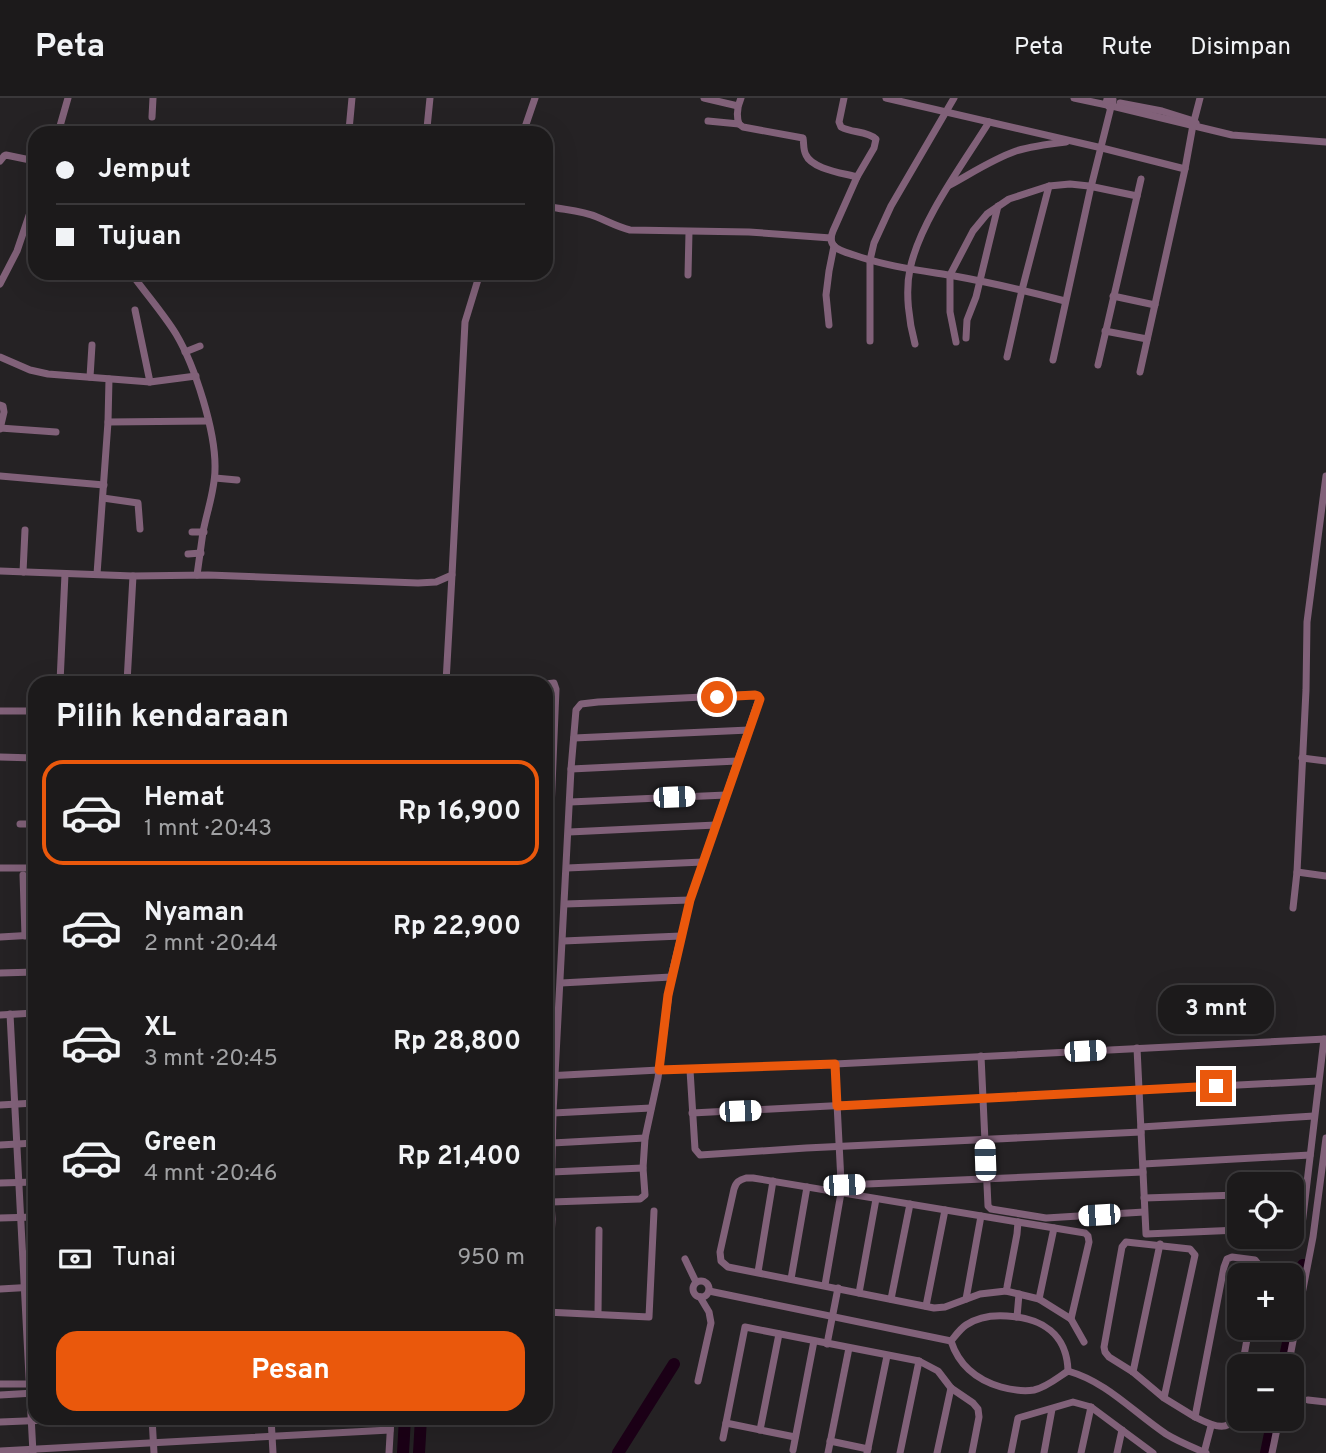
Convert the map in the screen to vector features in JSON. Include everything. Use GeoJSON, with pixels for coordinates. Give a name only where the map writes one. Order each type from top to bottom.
{"type":"FeatureCollection","features":[{"type":"Feature","properties":{"kind":"street"},"geometry":{"type":"LineString","coordinates":[[60,126],[68,98]]}},
{"type":"Feature","properties":{"kind":"street"},"geometry":{"type":"LineString","coordinates":[[152,117],[153,98]]}},
{"type":"Feature","properties":{"kind":"street"},"geometry":{"type":"LineString","coordinates":[[349,126],[352,98]]}},
{"type":"Feature","properties":{"kind":"street"},"geometry":{"type":"LineString","coordinates":[[427,126],[429,98]]}},
{"type":"Feature","properties":{"kind":"street"},"geometry":{"type":"LineString","coordinates":[[525,126],[535,98]]}},
{"type":"Feature","properties":{"kind":"street"},"geometry":{"type":"LineString","coordinates":[[704,98],[739,102],[739,124]]}},
{"type":"Feature","properties":{"kind":"street"},"geometry":{"type":"LineString","coordinates":[[829,325],[826,295],[838,219],[876,139],[871,135],[841,127],[839,122],[844,98]]}},
{"type":"Feature","properties":{"kind":"street"},"geometry":{"type":"LineString","coordinates":[[886,98],[1185,169]]}},
{"type":"Feature","properties":{"kind":"street"},"geometry":{"type":"LineString","coordinates":[[870,341],[870,260],[874,243],[891,206],[954,98]]}},
{"type":"Feature","properties":{"kind":"street"},"geometry":{"type":"LineString","coordinates":[[1073,98],[1162,111],[1232,135],[1326,142]]}},
{"type":"Feature","properties":{"kind":"street"},"geometry":{"type":"LineString","coordinates":[[1140,372],[1185,169],[1200,126],[1200,98]]}},
{"type":"Feature","properties":{"kind":"street"},"geometry":{"type":"LineString","coordinates":[[1052,360],[1109,102]]}},
{"type":"Feature","properties":{"kind":"street"},"geometry":{"type":"LineString","coordinates":[[708,121],[739,124],[749,129],[803,138],[805,154],[810,162],[858,177]]}},
{"type":"Feature","properties":{"kind":"street"},"geometry":{"type":"LineString","coordinates":[[915,344],[909,308],[909,270],[928,221],[989,122]]}},
{"type":"Feature","properties":{"kind":"street"},"geometry":{"type":"LineString","coordinates":[[950,185],[996,159],[1015,152],[1070,141]]}},
{"type":"Feature","properties":{"kind":"street"},"geometry":{"type":"LineString","coordinates":[[0,161],[6,155],[28,160]]}},
{"type":"Feature","properties":{"kind":"street"},"geometry":{"type":"LineString","coordinates":[[1098,365],[1141,179]]}},
{"type":"Feature","properties":{"kind":"street"},"geometry":{"type":"LineString","coordinates":[[956,342],[949,299],[950,275],[979,222],[999,206],[1020,195],[1049,186],[1070,184],[1137,196]]}},
{"type":"Feature","properties":{"kind":"street"},"geometry":{"type":"LineString","coordinates":[[1007,357],[1049,186]]}},
{"type":"Feature","properties":{"kind":"street"},"geometry":{"type":"LineString","coordinates":[[966,338],[967,320],[999,206]]}},
{"type":"Feature","properties":{"kind":"street"},"geometry":{"type":"LineString","coordinates":[[553,207],[633,230],[815,236],[833,242],[842,251],[870,260],[1065,301]]}},
{"type":"Feature","properties":{"kind":"street"},"geometry":{"type":"LineString","coordinates":[[0,284],[17,251],[28,219]]}},
{"type":"Feature","properties":{"kind":"street"},"geometry":{"type":"LineString","coordinates":[[688,275],[689,232]]}},
{"type":"Feature","properties":{"kind":"street"},"geometry":{"type":"LineString","coordinates":[[136,280],[176,335],[191,350],[214,449],[220,479],[204,532],[198,575]]}},
{"type":"Feature","properties":{"kind":"street"},"geometry":{"type":"LineString","coordinates":[[446,676],[447,578],[465,322],[478,280]]}},
{"type":"Feature","properties":{"kind":"street"},"geometry":{"type":"LineString","coordinates":[[1113,296],[1155,305]]}},
{"type":"Feature","properties":{"kind":"street"},"geometry":{"type":"LineString","coordinates":[[135,310],[150,382]]}},
{"type":"Feature","properties":{"kind":"street"},"geometry":{"type":"LineString","coordinates":[[952,320],[967,320]]}},
{"type":"Feature","properties":{"kind":"street"},"geometry":{"type":"LineString","coordinates":[[1105,331],[1147,339]]}},
{"type":"Feature","properties":{"kind":"street"},"geometry":{"type":"LineString","coordinates":[[90,377],[92,345]]}},
{"type":"Feature","properties":{"kind":"street"},"geometry":{"type":"LineString","coordinates":[[0,357],[38,372],[109,379],[150,382],[196,376]]}},
{"type":"Feature","properties":{"kind":"street"},"geometry":{"type":"LineString","coordinates":[[97,575],[109,379]]}},
{"type":"Feature","properties":{"kind":"street"},"geometry":{"type":"LineString","coordinates":[[0,405],[4,410],[0,429],[56,432]]}},
{"type":"Feature","properties":{"kind":"street"},"geometry":{"type":"LineString","coordinates":[[108,422],[208,421]]}},
{"type":"Feature","properties":{"kind":"street"},"geometry":{"type":"LineString","coordinates":[[0,476],[104,485]]}},
{"type":"Feature","properties":{"kind":"street"},"geometry":{"type":"LineString","coordinates":[[1293,908],[1297,872],[1307,622],[1322,529],[1326,476]]}},
{"type":"Feature","properties":{"kind":"street"},"geometry":{"type":"LineString","coordinates":[[220,479],[237,480]]}},
{"type":"Feature","properties":{"kind":"street"},"geometry":{"type":"LineString","coordinates":[[103,498],[138,503],[140,529]]}},
{"type":"Feature","properties":{"kind":"street"},"geometry":{"type":"LineString","coordinates":[[23,572],[25,530]]}},
{"type":"Feature","properties":{"kind":"street"},"geometry":{"type":"LineString","coordinates":[[192,532],[204,532]]}},
{"type":"Feature","properties":{"kind":"street"},"geometry":{"type":"LineString","coordinates":[[188,554],[201,553]]}},
{"type":"Feature","properties":{"kind":"street"},"geometry":{"type":"LineString","coordinates":[[0,570],[418,583],[447,578]]}},
{"type":"Feature","properties":{"kind":"street"},"geometry":{"type":"LineString","coordinates":[[60,676],[65,574]]}},
{"type":"Feature","properties":{"kind":"street"},"geometry":{"type":"LineString","coordinates":[[127,676],[133,576]]}},
{"type":"Feature","properties":{"kind":"street"},"geometry":{"type":"LineString","coordinates":[[553,684],[556,689],[553,753]]}},
{"type":"Feature","properties":{"kind":"street"},"geometry":{"type":"LineString","coordinates":[[553,1066],[561,983],[576,710],[581,704],[757,695],[760,699],[690,900],[671,977],[660,1070],[645,1138],[645,1195],[642,1198],[553,1204]]}},
{"type":"Feature","properties":{"kind":"street"},"geometry":{"type":"LineString","coordinates":[[0,711],[28,711]]}},
{"type":"Feature","properties":{"kind":"street"},"geometry":{"type":"LineString","coordinates":[[573,738],[748,730]]}},
{"type":"Feature","properties":{"kind":"street"},"geometry":{"type":"LineString","coordinates":[[0,757],[28,758]]}},
{"type":"Feature","properties":{"kind":"street"},"geometry":{"type":"LineString","coordinates":[[1302,758],[1326,761]]}},
{"type":"Feature","properties":{"kind":"street"},"geometry":{"type":"LineString","coordinates":[[572,769],[737,761]]}},
{"type":"Feature","properties":{"kind":"street"},"geometry":{"type":"LineString","coordinates":[[570,802],[726,795]]}},
{"type":"Feature","properties":{"kind":"street"},"geometry":{"type":"LineString","coordinates":[[20,824],[28,824]]}},
{"type":"Feature","properties":{"kind":"street"},"geometry":{"type":"LineString","coordinates":[[553,832],[716,825]]}},
{"type":"Feature","properties":{"kind":"street"},"geometry":{"type":"LineString","coordinates":[[567,868],[703,862]]}},
{"type":"Feature","properties":{"kind":"street"},"geometry":{"type":"LineString","coordinates":[[0,867],[28,867]]}},
{"type":"Feature","properties":{"kind":"street"},"geometry":{"type":"LineString","coordinates":[[1297,872],[1326,876]]}},
{"type":"Feature","properties":{"kind":"street"},"geometry":{"type":"LineString","coordinates":[[23,875],[25,936]]}},
{"type":"Feature","properties":{"kind":"street"},"geometry":{"type":"LineString","coordinates":[[565,904],[690,900]]}},
{"type":"Feature","properties":{"kind":"street"},"geometry":{"type":"LineString","coordinates":[[0,937],[28,936]]}},
{"type":"Feature","properties":{"kind":"street"},"geometry":{"type":"LineString","coordinates":[[563,941],[681,936]]}},
{"type":"Feature","properties":{"kind":"street"},"geometry":{"type":"LineString","coordinates":[[0,974],[28,972]]}},
{"type":"Feature","properties":{"kind":"street"},"geometry":{"type":"LineString","coordinates":[[561,983],[671,977]]}},
{"type":"Feature","properties":{"kind":"street"},"geometry":{"type":"LineString","coordinates":[[0,1015],[28,1013]]}},
{"type":"Feature","properties":{"kind":"street"},"geometry":{"type":"LineString","coordinates":[[10,1014],[28,1333]]}},
{"type":"Feature","properties":{"kind":"street"},"geometry":{"type":"LineString","coordinates":[[553,1076],[1325,1039],[1304,1200]]}},
{"type":"Feature","properties":{"kind":"street"},"geometry":{"type":"LineString","coordinates":[[1137,1048],[1146,1233],[1227,1231]]}},
{"type":"Feature","properties":{"kind":"street"},"geometry":{"type":"LineString","coordinates":[[981,1056],[987,1203],[991,1209],[1046,1218],[1144,1212]]}},
{"type":"Feature","properties":{"kind":"street"},"geometry":{"type":"LineString","coordinates":[[835,1064],[841,1182],[844,1185],[986,1180],[1310,1156]]}},
{"type":"Feature","properties":{"kind":"street"},"geometry":{"type":"LineString","coordinates":[[689,1070],[695,1149],[700,1155],[1141,1130],[1314,1116]]}},
{"type":"Feature","properties":{"kind":"street"},"geometry":{"type":"LineString","coordinates":[[692,1113],[1318,1081]]}},
{"type":"Feature","properties":{"kind":"street"},"geometry":{"type":"LineString","coordinates":[[553,1094],[553,1128]]}},
{"type":"Feature","properties":{"kind":"street"},"geometry":{"type":"LineString","coordinates":[[0,1105],[28,1104]]}},
{"type":"Feature","properties":{"kind":"street"},"geometry":{"type":"LineString","coordinates":[[554,1113],[651,1108]]}},
{"type":"Feature","properties":{"kind":"street"},"geometry":{"type":"LineString","coordinates":[[553,1143],[645,1138]]}},
{"type":"Feature","properties":{"kind":"street"},"geometry":{"type":"LineString","coordinates":[[1291,1354],[1313,1237],[1326,1138]]}},
{"type":"Feature","properties":{"kind":"street"},"geometry":{"type":"LineString","coordinates":[[0,1145],[28,1143]]}},
{"type":"Feature","properties":{"kind":"street"},"geometry":{"type":"LineString","coordinates":[[553,1172],[643,1168]]}},
{"type":"Feature","properties":{"kind":"street"},"geometry":{"type":"LineString","coordinates":[[1071,1319],[1089,1242],[1085,1233],[753,1178],[736,1183],[720,1252],[721,1261],[728,1267],[926,1306],[945,1307],[981,1294],[1006,1291],[1039,1299],[1071,1319],[1084,1342]]}},
{"type":"Feature","properties":{"kind":"street"},"geometry":{"type":"LineString","coordinates":[[758,1272],[773,1181]]}},
{"type":"Feature","properties":{"kind":"street"},"geometry":{"type":"LineString","coordinates":[[0,1183],[28,1182]]}},
{"type":"Feature","properties":{"kind":"street"},"geometry":{"type":"LineString","coordinates":[[791,1279],[807,1187]]}},
{"type":"Feature","properties":{"kind":"street"},"geometry":{"type":"LineString","coordinates":[[825,1286],[841,1193]]}},
{"type":"Feature","properties":{"kind":"street"},"geometry":{"type":"LineString","coordinates":[[1144,1198],[1227,1195]]}},
{"type":"Feature","properties":{"kind":"street"},"geometry":{"type":"LineString","coordinates":[[859,1293],[876,1199]]}},
{"type":"Feature","properties":{"kind":"street"},"geometry":{"type":"LineString","coordinates":[[891,1299],[910,1204]]}},
{"type":"Feature","properties":{"kind":"street"},"geometry":{"type":"LineString","coordinates":[[926,1306],[945,1210]]}},
{"type":"Feature","properties":{"kind":"street"},"geometry":{"type":"LineString","coordinates":[[553,1312],[649,1317],[654,1211]]}},
{"type":"Feature","properties":{"kind":"street"},"geometry":{"type":"LineString","coordinates":[[966,1299],[981,1216]]}},
{"type":"Feature","properties":{"kind":"street"},"geometry":{"type":"LineString","coordinates":[[0,1218],[28,1218]]}},
{"type":"Feature","properties":{"kind":"street"},"geometry":{"type":"LineString","coordinates":[[1006,1291],[1018,1223]]}},
{"type":"Feature","properties":{"kind":"street"},"geometry":{"type":"LineString","coordinates":[[1039,1299],[1054,1228]]}},
{"type":"Feature","properties":{"kind":"street"},"geometry":{"type":"LineString","coordinates":[[598,1314],[599,1230]]}},
{"type":"Feature","properties":{"kind":"street"},"geometry":{"type":"LineString","coordinates":[[1164,1398],[1195,1255],[1190,1249],[1126,1242],[1122,1247],[1105,1352],[1164,1398],[1195,1418],[1212,1426],[1224,1428],[1227,1425]]}},
{"type":"Feature","properties":{"kind":"street"},"geometry":{"type":"LineString","coordinates":[[1133,1372],[1160,1244]]}},
{"type":"Feature","properties":{"kind":"street"},"geometry":{"type":"LineString","coordinates":[[23,1254],[28,1254]]}},
{"type":"Feature","properties":{"kind":"street"},"geometry":{"type":"LineString","coordinates":[[1195,1418],[1227,1259],[1232,1257],[1255,1260],[1257,1263]]}},
{"type":"Feature","properties":{"kind":"street"},"geometry":{"type":"LineString","coordinates":[[685,1259],[696,1282],[693,1289],[709,1312],[711,1323],[698,1381]]}},
{"type":"Feature","properties":{"kind":"street"},"geometry":{"type":"LineString","coordinates":[[696,1282],[700,1280],[708,1283],[709,1291],[704,1297],[700,1297]]}},
{"type":"Feature","properties":{"kind":"street"},"geometry":{"type":"LineString","coordinates":[[0,1289],[28,1288]]}},
{"type":"Feature","properties":{"kind":"street"},"geometry":{"type":"LineString","coordinates":[[827,1344],[838,1288]]}},
{"type":"Feature","properties":{"kind":"street"},"geometry":{"type":"LineString","coordinates":[[709,1291],[951,1341]]}},
{"type":"Feature","properties":{"kind":"street"},"geometry":{"type":"LineString","coordinates":[[1017,1317],[1019,1294]]}},
{"type":"Feature","properties":{"kind":"street"},"geometry":{"type":"LineString","coordinates":[[951,1341],[963,1327],[974,1320],[1000,1316],[1039,1322],[1059,1339],[1065,1350],[1068,1371]]}},
{"type":"Feature","properties":{"kind":"street"},"geometry":{"type":"LineString","coordinates":[[723,1438],[745,1327],[919,1361],[938,1371],[951,1388],[978,1409],[972,1453]]}},
{"type":"Feature","properties":{"kind":"street"},"geometry":{"type":"LineString","coordinates":[[761,1430],[779,1334]]}},
{"type":"Feature","properties":{"kind":"street"},"geometry":{"type":"LineString","coordinates":[[793,1450],[814,1341]]}},
{"type":"Feature","properties":{"kind":"street"},"geometry":{"type":"LineString","coordinates":[[951,1341],[962,1363],[974,1376],[986,1383],[1007,1389],[1032,1391],[1046,1386],[1068,1371]]}},
{"type":"Feature","properties":{"kind":"street"},"geometry":{"type":"LineString","coordinates":[[828,1453],[849,1348]]}},
{"type":"Feature","properties":{"kind":"street"},"geometry":{"type":"LineString","coordinates":[[830,1441],[868,1451],[887,1356]]}},
{"type":"Feature","properties":{"kind":"street"},"geometry":{"type":"LineString","coordinates":[[900,1453],[919,1361]]}},
{"type":"Feature","properties":{"kind":"street"},"geometry":{"type":"LineString","coordinates":[[1068,1371],[1094,1381],[1166,1434],[1205,1453],[1212,1426]]}},
{"type":"Feature","properties":{"kind":"street"},"geometry":{"type":"LineString","coordinates":[[0,1384],[28,1384]]}},
{"type":"Feature","properties":{"kind":"street"},"geometry":{"type":"LineString","coordinates":[[937,1453],[951,1388]]}},
{"type":"Feature","properties":{"kind":"street"},"geometry":{"type":"LineString","coordinates":[[0,1395],[28,1393]]}},
{"type":"Feature","properties":{"kind":"street"},"geometry":{"type":"LineString","coordinates":[[1308,1400],[1326,1402]]}},
{"type":"Feature","properties":{"kind":"street"},"geometry":{"type":"LineString","coordinates":[[1011,1453],[1018,1418],[1073,1402],[1091,1407],[1153,1453]]}},
{"type":"Feature","properties":{"kind":"street"},"geometry":{"type":"LineString","coordinates":[[1081,1453],[1091,1407]]}},
{"type":"Feature","properties":{"kind":"street"},"geometry":{"type":"LineString","coordinates":[[1044,1453],[1052,1409]]}},
{"type":"Feature","properties":{"kind":"street"},"geometry":{"type":"LineString","coordinates":[[0,1422],[28,1421]]}},
{"type":"Feature","properties":{"kind":"street"},"geometry":{"type":"LineString","coordinates":[[726,1423],[795,1437]]}},
{"type":"Feature","properties":{"kind":"street"},"geometry":{"type":"LineString","coordinates":[[31,1425],[33,1451]]}},
{"type":"Feature","properties":{"kind":"street"},"geometry":{"type":"LineString","coordinates":[[152,1425],[154,1453]]}},
{"type":"Feature","properties":{"kind":"street"},"geometry":{"type":"LineString","coordinates":[[271,1425],[273,1453]]}},
{"type":"Feature","properties":{"kind":"street"},"geometry":{"type":"LineString","coordinates":[[389,1453],[390,1425]]}},
{"type":"Feature","properties":{"kind":"street"},"geometry":{"type":"LineString","coordinates":[[0,1451],[390,1430]]}},
{"type":"Feature","properties":{"kind":"street"},"geometry":{"type":"LineString","coordinates":[[1117,1453],[1122,1430]]}},
{"type":"Feature","properties":{"kind":"street"},"geometry":{"type":"LineString","coordinates":[[1272,1453],[1277,1431]]}},
{"type":"Feature","properties":{"kind":"waterway"},"geometry":{"type":"LineString","coordinates":[[1286,1354],[1289,1340]]}},
{"type":"Feature","properties":{"kind":"waterway"},"geometry":{"type":"LineString","coordinates":[[618,1453],[674,1364]]}},
{"type":"Feature","properties":{"kind":"waterway"},"geometry":{"type":"LineString","coordinates":[[403,1453],[405,1425]]}},
{"type":"Feature","properties":{"kind":"waterway"},"geometry":{"type":"LineString","coordinates":[[419,1453],[421,1425]]}},
{"type":"Feature","properties":{"kind":"waterway"},"geometry":{"type":"LineString","coordinates":[[1266,1453],[1271,1431]]}},
{"type":"Feature","properties":{"kind":"route"},"geometry":{"type":"LineString","coordinates":[[717,697],[755,695],[760,699],[690,900],[671,977],[659,1070],[835,1064],[837,1106],[1216,1086]]}}]}
